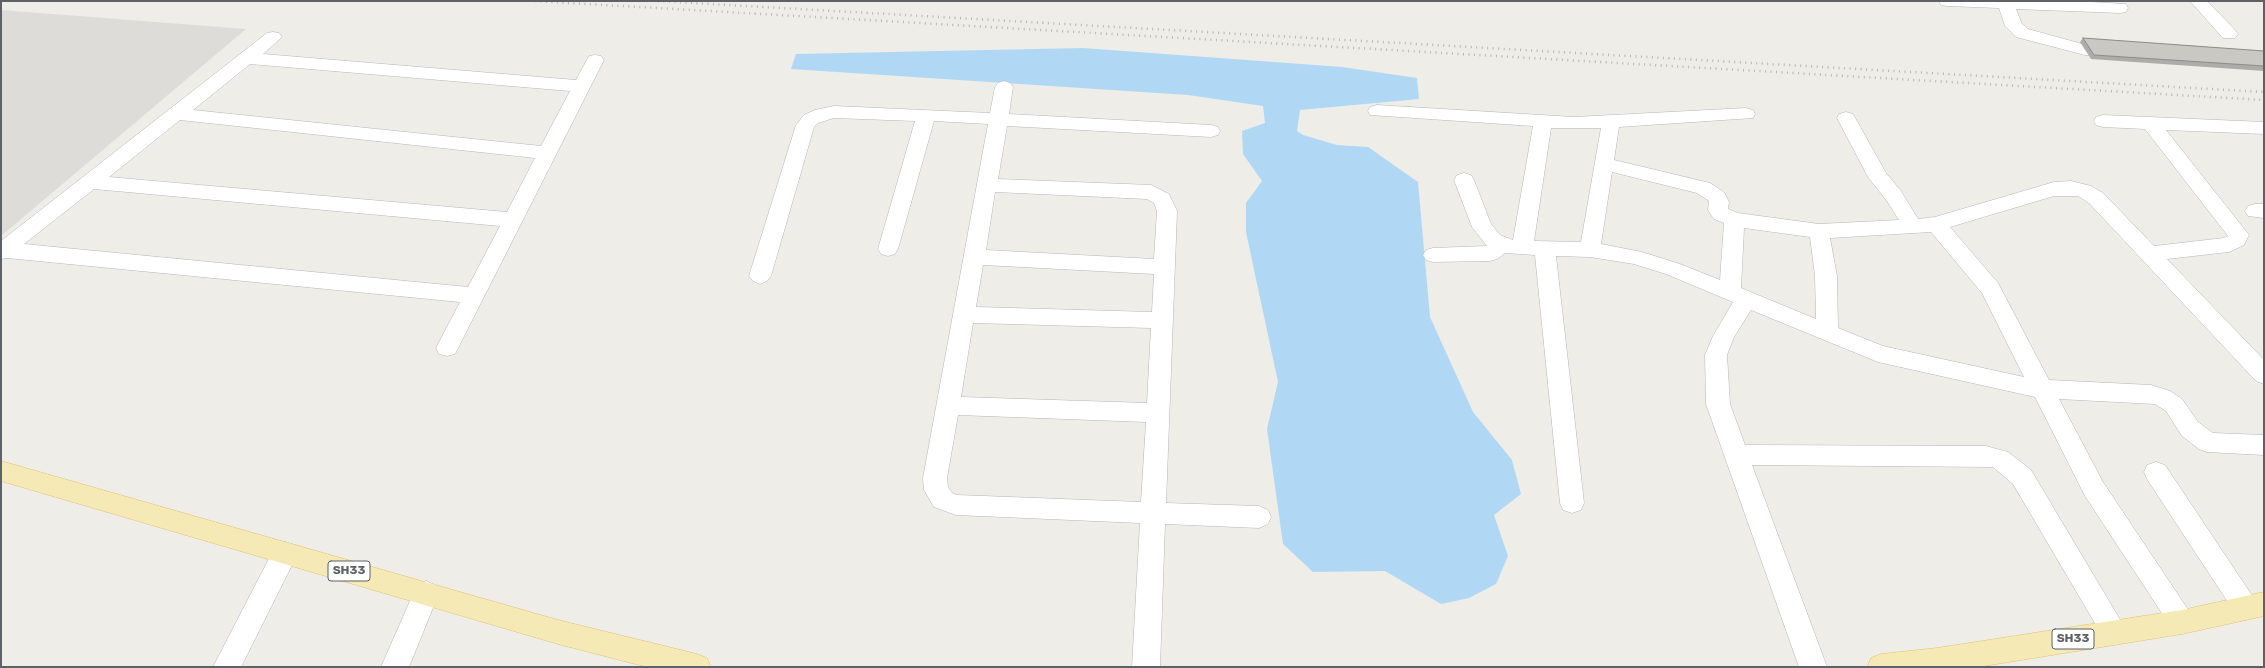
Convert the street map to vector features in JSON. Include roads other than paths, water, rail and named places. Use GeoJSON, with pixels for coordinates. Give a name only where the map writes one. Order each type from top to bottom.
{"type":"FeatureCollection","features":[{"type":"Feature","properties":{"kind":"main road","name":"SH33"},"geometry":{"type":"LineString","coordinates":[[1,471],[634,652],[697,667]]}},
{"type":"Feature","properties":{"kind":"main road","name":"SH33"},"geometry":{"type":"LineString","coordinates":[[1881,667],[1937,661],[2115,633],[2182,622],[2255,606]]}},
{"type":"Feature","properties":{"kind":"street"},"geometry":{"type":"LineString","coordinates":[[1947,1],[2005,2],[2120,8]]}},
{"type":"Feature","properties":{"kind":"street"},"geometry":{"type":"LineString","coordinates":[[2198,1],[2229,34]]}},
{"type":"Feature","properties":{"kind":"street"},"geometry":{"type":"LineString","coordinates":[[2005,2],[2014,26],[2022,32],[2085,50],[2132,53]]}},
{"type":"Feature","properties":{"kind":"street"},"geometry":{"type":"LineString","coordinates":[[3,251],[273,37]]}},
{"type":"Feature","properties":{"kind":"street"},"geometry":{"type":"LineString","coordinates":[[247,58],[582,86]]}},
{"type":"Feature","properties":{"kind":"street"},"geometry":{"type":"LineString","coordinates":[[447,348],[595,60]]}},
{"type":"Feature","properties":{"kind":"street"},"geometry":{"type":"LineString","coordinates":[[1004,87],[935,478],[936,490],[943,500],[956,505],[1259,517]]}},
{"type":"Feature","properties":{"kind":"street"},"geometry":{"type":"LineString","coordinates":[[1376,111],[1574,123],[1746,114]]}},
{"type":"Feature","properties":{"kind":"street"},"geometry":{"type":"LineString","coordinates":[[760,276],[805,125],[811,119],[822,114],[834,112],[926,115],[1211,131]]}},
{"type":"Feature","properties":{"kind":"street"},"geometry":{"type":"LineString","coordinates":[[176,114],[547,153]]}},
{"type":"Feature","properties":{"kind":"street"},"geometry":{"type":"LineString","coordinates":[[888,249],[926,115]]}},
{"type":"Feature","properties":{"kind":"street"},"geometry":{"type":"LineString","coordinates":[[1846,118],[1878,177],[1894,196],[1913,228]]}},
{"type":"Feature","properties":{"kind":"street"},"geometry":{"type":"LineString","coordinates":[[1511,246],[1543,121]]}},
{"type":"Feature","properties":{"kind":"street"},"geometry":{"type":"LineString","coordinates":[[1590,250],[1611,121]]}},
{"type":"Feature","properties":{"kind":"street"},"geometry":{"type":"LineString","coordinates":[[2103,121],[2264,128]]}},
{"type":"Feature","properties":{"kind":"street"},"geometry":{"type":"LineString","coordinates":[[2147,254],[2229,245],[2237,240],[2239,235],[2151,124]]}},
{"type":"Feature","properties":{"kind":"street"},"geometry":{"type":"LineString","coordinates":[[1604,164],[1703,188],[1717,197],[1720,202],[1718,210],[1721,214],[1734,220],[1819,232],[1913,228],[1936,224],[1989,207],[2054,189],[2071,188],[2084,191],[2096,198],[2147,254],[2264,375]]}},
{"type":"Feature","properties":{"kind":"street"},"geometry":{"type":"LineString","coordinates":[[1464,180],[1482,228],[1493,240],[1511,246],[1545,249],[1590,250],[1635,257],[1673,269],[1878,353],[1913,362],[2041,389],[2151,394],[2162,397],[2174,405],[2190,429],[2207,442],[2219,444],[2264,445]]}},
{"type":"Feature","properties":{"kind":"street"},"geometry":{"type":"LineString","coordinates":[[91,182],[513,220]]}},
{"type":"Feature","properties":{"kind":"street"},"geometry":{"type":"LineString","coordinates":[[987,185],[1151,192],[1162,199],[1167,211],[1146,667]]}},
{"type":"Feature","properties":{"kind":"street"},"geometry":{"type":"LineString","coordinates":[[1734,220],[1738,295],[1716,355],[1718,404],[1813,667]]}},
{"type":"Feature","properties":{"kind":"street"},"geometry":{"type":"LineString","coordinates":[[1936,224],[1990,288],[2041,389],[2094,488],[2182,622]]}},
{"type":"Feature","properties":{"kind":"street"},"geometry":{"type":"LineString","coordinates":[[1819,232],[1826,276],[1827,332]]}},
{"type":"Feature","properties":{"kind":"street"},"geometry":{"type":"LineString","coordinates":[[1433,254],[1490,254],[1511,246]]}},
{"type":"Feature","properties":{"kind":"street"},"geometry":{"type":"LineString","coordinates":[[1545,249],[1572,503]]}},
{"type":"Feature","properties":{"kind":"street"},"geometry":{"type":"LineString","coordinates":[[3,251],[474,295]]}},
{"type":"Feature","properties":{"kind":"street"},"geometry":{"type":"LineString","coordinates":[[974,257],[1165,267]]}},
{"type":"Feature","properties":{"kind":"street"},"geometry":{"type":"LineString","coordinates":[[964,315],[1162,320]]}},
{"type":"Feature","properties":{"kind":"street"},"geometry":{"type":"LineString","coordinates":[[948,406],[1158,413]]}},
{"type":"Feature","properties":{"kind":"street"},"geometry":{"type":"LineString","coordinates":[[1737,456],[1986,456],[2000,459],[2022,477],[2115,633]]}},
{"type":"Feature","properties":{"kind":"street"},"geometry":{"type":"LineString","coordinates":[[2156,472],[2255,606]]}},
{"type":"Feature","properties":{"kind":"street"},"geometry":{"type":"LineString","coordinates":[[227,667],[285,553]]}},
{"type":"Feature","properties":{"kind":"street"},"geometry":{"type":"LineString","coordinates":[[395,667],[426,593]]}},
{"type":"Feature","properties":{"kind":"water"},"geometry":{"type":"Polygon","coordinates":[[[1083,48],[1342,67],[1417,78],[1419,99],[1300,110],[1297,131],[1303,135],[1337,145],[1368,147],[1418,182],[1430,317],[1473,412],[1512,460],[1521,494],[1494,515],[1508,556],[1496,584],[1469,598],[1441,604],[1385,571],[1313,572],[1283,544],[1267,429],[1278,382],[1246,232],[1246,203],[1262,181],[1243,154],[1242,131],[1265,123],[1263,106],[1188,95],[791,69],[796,54],[1083,48]]]}},
{"type":"Feature","properties":{"kind":"railway"},"geometry":{"type":"LineString","coordinates":[[535,1],[2264,100]]}},
{"type":"Feature","properties":{"kind":"railway"},"geometry":{"type":"LineString","coordinates":[[658,1],[2264,92]]}}]}
